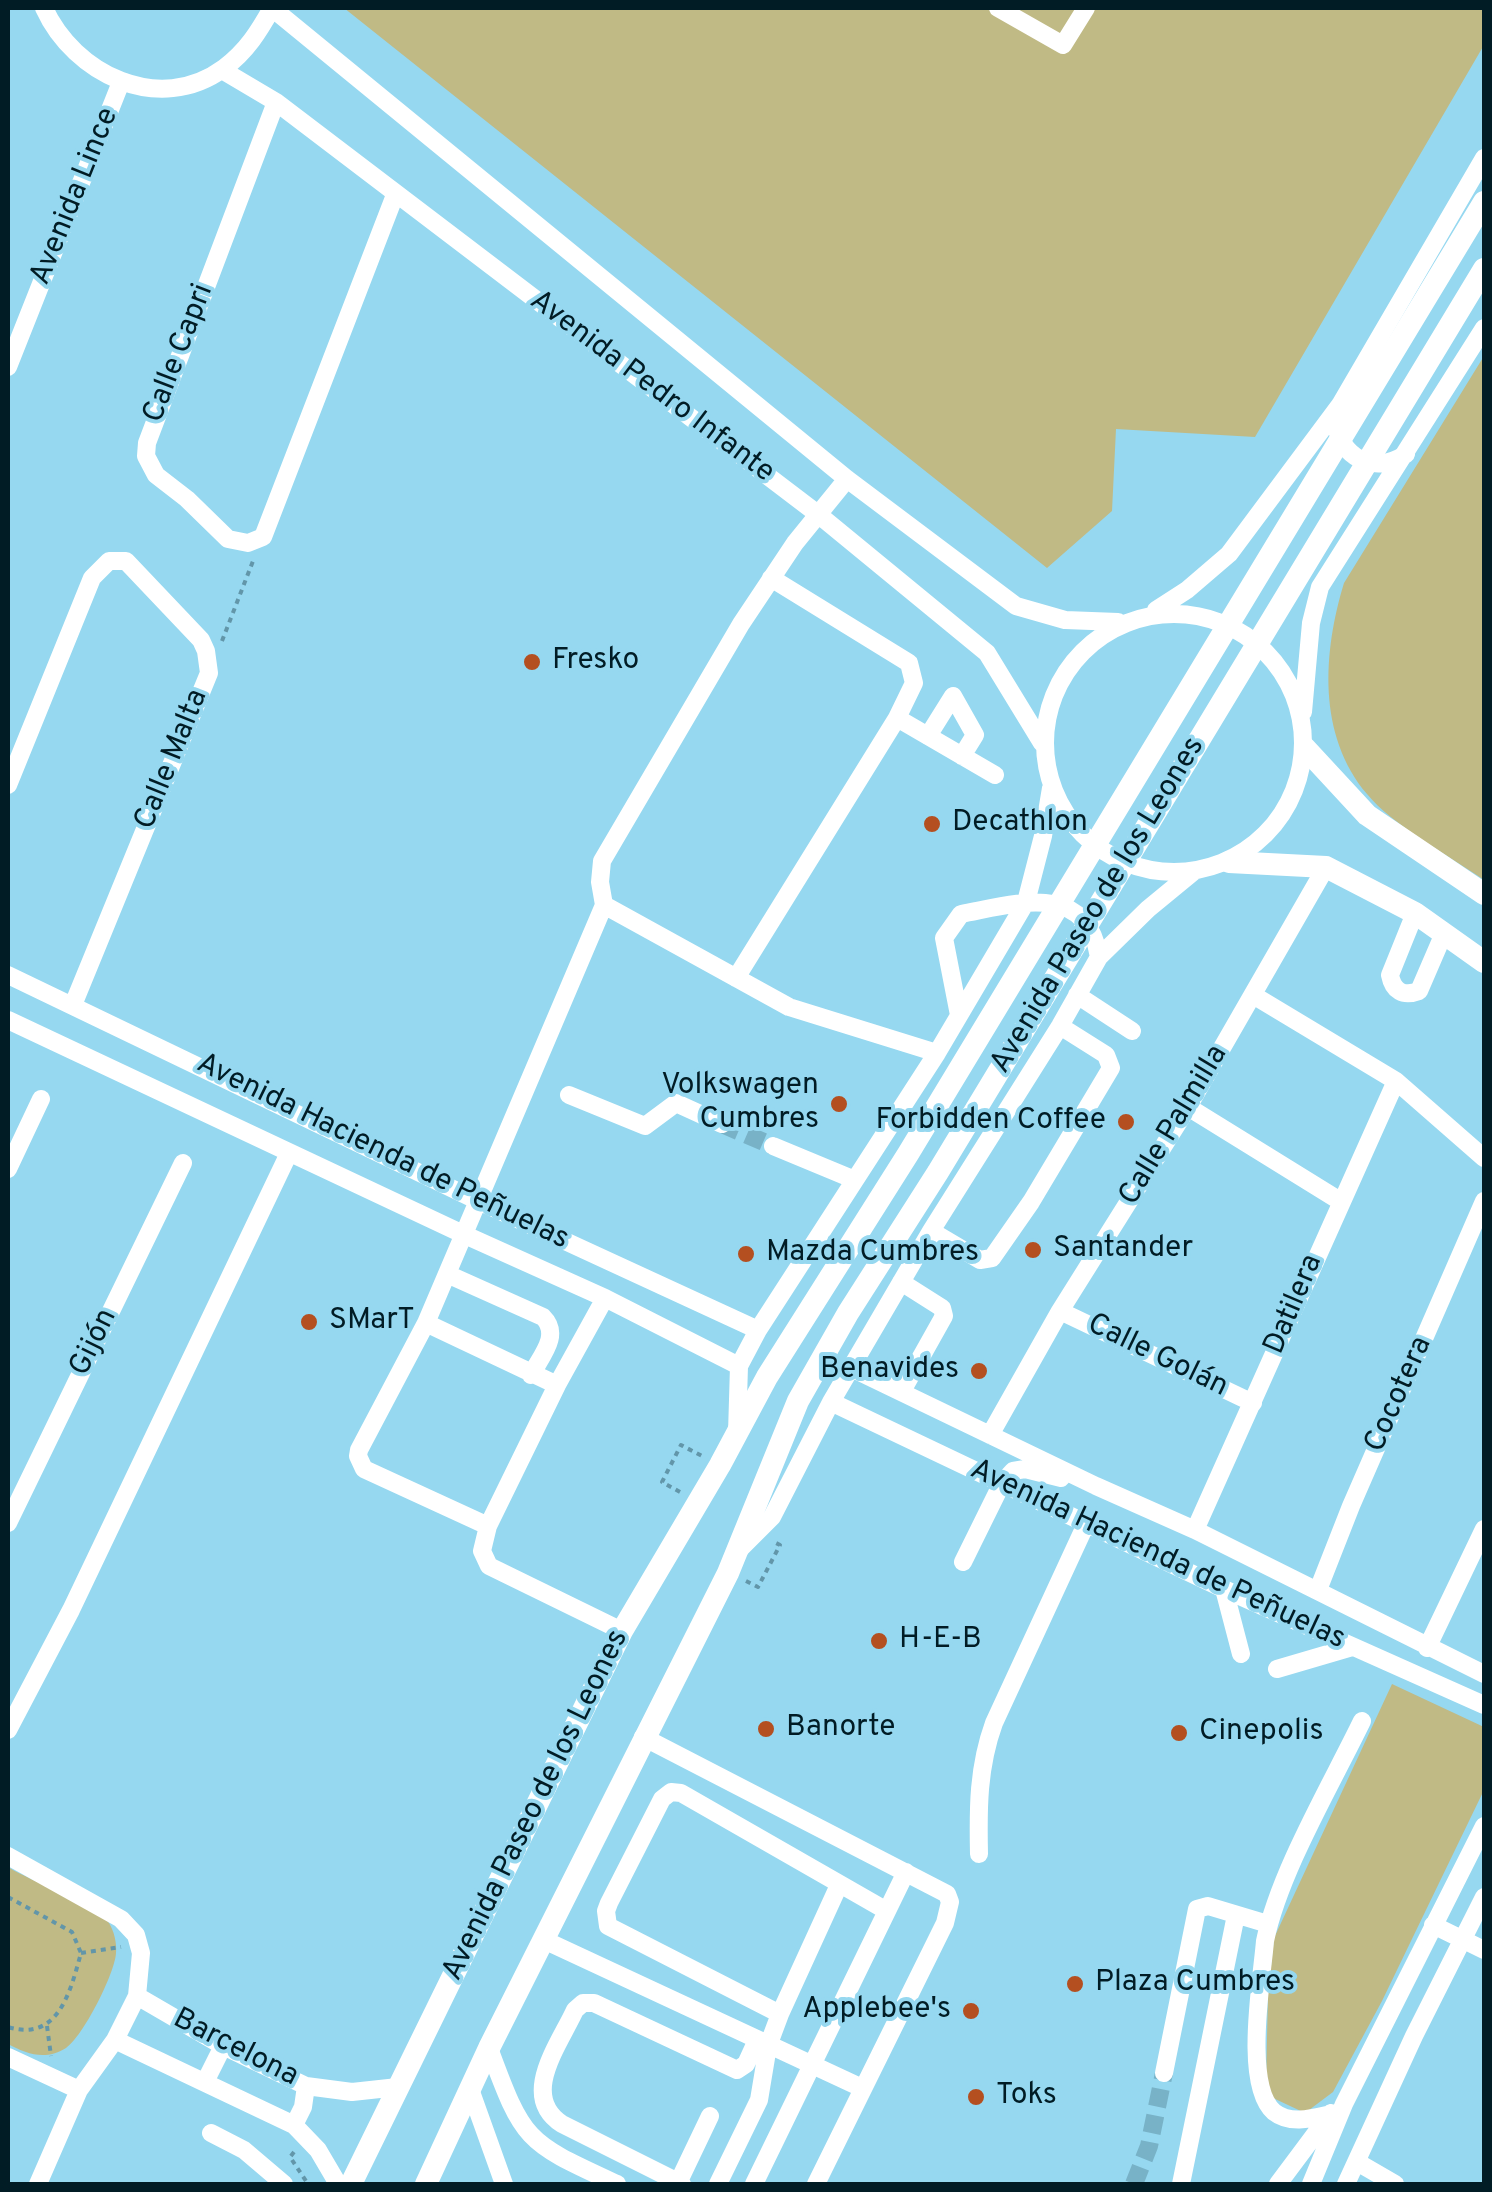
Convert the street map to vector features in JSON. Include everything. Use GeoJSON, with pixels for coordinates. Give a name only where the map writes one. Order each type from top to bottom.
{"type":"FeatureCollection","features":[{"type":"Feature","properties":{"kind":"main road","name":"Avenida Paseo de los Leones"},"geometry":{"type":"LineString","coordinates":[[352,2184],[622,1631],[768,1377],[908,1154],[1484,202]]}},
{"type":"Feature","properties":{"kind":"main road","name":"Avenida Paseo de los Leones"},"geometry":{"type":"LineString","coordinates":[[427,2183],[489,2048],[736,1553],[798,1400],[1484,269]]}},
{"type":"Feature","properties":{"kind":"main road"},"geometry":{"type":"LineString","coordinates":[[1304,748],[1366,816],[1484,894]]}},
{"type":"Feature","properties":{"kind":"main road"},"geometry":{"type":"LineString","coordinates":[[1229,862],[1326,866],[1416,913],[1484,962]]}},
{"type":"Feature","properties":{"kind":"street"},"geometry":{"type":"LineString","coordinates":[[44,8],[63,42],[89,66],[121,82],[156,88],[190,84],[222,70],[252,43],[272,8]]}},
{"type":"Feature","properties":{"kind":"street","name":"Avenida Pedro Infante"},"geometry":{"type":"LineString","coordinates":[[272,8],[847,479],[1016,606],[1065,620],[1118,622]]}},
{"type":"Feature","properties":{"kind":"street"},"geometry":{"type":"LineString","coordinates":[[998,8],[1063,45],[1086,8]]}},
{"type":"Feature","properties":{"kind":"street","name":"Avenida Pedro Infante"},"geometry":{"type":"LineString","coordinates":[[222,70],[276,102],[819,515],[987,654],[1042,743]]}},
{"type":"Feature","properties":{"kind":"street","name":"Avenida Lince"},"geometry":{"type":"LineString","coordinates":[[8,368],[121,82]]}},
{"type":"Feature","properties":{"kind":"street","name":"Calle Capri"},"geometry":{"type":"LineString","coordinates":[[263,537],[248,543],[228,539],[156,475],[146,456],[147,443],[276,102]]}},
{"type":"Feature","properties":{"kind":"street"},"geometry":{"type":"LineString","coordinates":[[1153,612],[1230,554],[1340,405],[1484,158]]}},
{"type":"Feature","properties":{"kind":"street"},"geometry":{"type":"LineString","coordinates":[[263,537],[395,194]]}},
{"type":"Feature","properties":{"kind":"street"},"geometry":{"type":"LineString","coordinates":[[1302,723],[1280,672],[1242,634],[1179,612],[1153,612],[1118,622],[1079,659],[1044,718],[1042,743],[1051,788],[1090,840],[1120,860],[1156,872],[1193,872],[1229,862],[1263,838],[1289,805],[1300,779],[1310,622],[1320,587],[1484,328]]}},
{"type":"Feature","properties":{"kind":"street"},"geometry":{"type":"LineString","coordinates":[[1340,405],[1336,419],[1338,434],[1354,458],[1382,464],[1396,461],[1408,452]]}},
{"type":"Feature","properties":{"kind":"street"},"geometry":{"type":"LineString","coordinates":[[488,1526],[364,1469],[358,1456],[426,1323],[604,905],[602,861],[771,578],[847,479]]}},
{"type":"Feature","properties":{"kind":"street","name":"Calle Malta"},"geometry":{"type":"LineString","coordinates":[[8,785],[92,578],[109,560],[126,561],[201,640],[209,673],[73,1005]]}},
{"type":"Feature","properties":{"kind":"street"},"geometry":{"type":"LineString","coordinates":[[736,978],[897,718],[914,682],[908,663],[771,578]]}},
{"type":"Feature","properties":{"kind":"street"},"geometry":{"type":"LineString","coordinates":[[928,736],[953,696],[975,736],[962,756]]}},
{"type":"Feature","properties":{"kind":"street"},"geometry":{"type":"LineString","coordinates":[[897,718],[995,775]]}},
{"type":"Feature","properties":{"kind":"street","name":"Avenida Paseo de los Leones"},"geometry":{"type":"LineString","coordinates":[[736,1434],[738,1366],[937,1053],[1026,902],[1044,836],[1051,788]]}},
{"type":"Feature","properties":{"kind":"street","name":"Calle Palmilla"},"geometry":{"type":"LineString","coordinates":[[990,1435],[1060,1311],[1188,1107],[1326,866]]}},
{"type":"Feature","properties":{"kind":"street","name":"Avenida Paseo de los Leones"},"geometry":{"type":"LineString","coordinates":[[736,1553],[772,1516],[831,1402],[930,1231],[1060,1026],[1099,957],[1193,872]]}},
{"type":"Feature","properties":{"kind":"street"},"geometry":{"type":"LineString","coordinates":[[959,1016],[944,938],[961,914],[1026,902],[1064,906],[1078,914],[1096,940],[1099,957]]}},
{"type":"Feature","properties":{"kind":"street"},"geometry":{"type":"LineString","coordinates":[[604,905],[790,1006],[937,1053]]}},
{"type":"Feature","properties":{"kind":"street"},"geometry":{"type":"LineString","coordinates":[[1416,913],[1390,975],[1399,992],[1409,995],[1418,991],[1444,932]]}},
{"type":"Feature","properties":{"kind":"street","name":"Avenida Hacienda de Peñuelas"},"geometry":{"type":"LineString","coordinates":[[8,974],[476,1200],[758,1330]]}},
{"type":"Feature","properties":{"kind":"street"},"geometry":{"type":"LineString","coordinates":[[1253,995],[1396,1081],[1484,1158]]}},
{"type":"Feature","properties":{"kind":"street"},"geometry":{"type":"LineString","coordinates":[[1078,996],[1132,1031]]}},
{"type":"Feature","properties":{"kind":"street","name":"Avenida Hacienda de Peñuelas"},"geometry":{"type":"LineString","coordinates":[[8,1020],[464,1236],[605,1298],[738,1366]]}},
{"type":"Feature","properties":{"kind":"street"},"geometry":{"type":"LineString","coordinates":[[930,1231],[986,1260],[997,1255],[1023,1215],[1111,1068],[1106,1056],[1060,1026]]}},
{"type":"Feature","properties":{"kind":"street","name":"Datilera"},"geometry":{"type":"LineString","coordinates":[[1195,1530],[1396,1081]]}},
{"type":"Feature","properties":{"kind":"street"},"geometry":{"type":"LineString","coordinates":[[569,1095],[644,1126],[676,1103],[722,1124]]}},
{"type":"Feature","properties":{"kind":"street"},"geometry":{"type":"LineString","coordinates":[[8,1170],[41,1099]]}},
{"type":"Feature","properties":{"kind":"street"},"geometry":{"type":"LineString","coordinates":[[1188,1107],[1340,1201]]}},
{"type":"Feature","properties":{"kind":"street"},"geometry":{"type":"LineString","coordinates":[[773,1146],[855,1180]]}},
{"type":"Feature","properties":{"kind":"street"},"geometry":{"type":"LineString","coordinates":[[8,1730],[96,1558],[290,1153]]}},
{"type":"Feature","properties":{"kind":"street","name":"Gijón"},"geometry":{"type":"LineString","coordinates":[[8,1523],[183,1163]]}},
{"type":"Feature","properties":{"kind":"street","name":"Cocotera"},"geometry":{"type":"LineString","coordinates":[[1318,1590],[1484,1201]]}},
{"type":"Feature","properties":{"kind":"street"},"geometry":{"type":"LineString","coordinates":[[447,1274],[543,1317],[550,1324],[552,1336],[530,1374]]}},
{"type":"Feature","properties":{"kind":"street"},"geometry":{"type":"LineString","coordinates":[[901,1282],[942,1308],[944,1316],[902,1391]]}},
{"type":"Feature","properties":{"kind":"street"},"geometry":{"type":"LineString","coordinates":[[605,1298],[488,1526],[482,1551],[489,1566],[622,1631]]}},
{"type":"Feature","properties":{"kind":"street","name":"Calle Golán"},"geometry":{"type":"LineString","coordinates":[[1060,1311],[1253,1403]]}},
{"type":"Feature","properties":{"kind":"street"},"geometry":{"type":"LineString","coordinates":[[426,1323],[557,1385]]}},
{"type":"Feature","properties":{"kind":"street","name":"Avenida Hacienda de Peñuelas"},"geometry":{"type":"LineString","coordinates":[[851,1368],[1195,1530],[1484,1674]]}},
{"type":"Feature","properties":{"kind":"street","name":"Avenida Hacienda de Peñuelas"},"geometry":{"type":"LineString","coordinates":[[831,1402],[1224,1589],[1484,1706]]}},
{"type":"Feature","properties":{"kind":"street"},"geometry":{"type":"LineString","coordinates":[[963,1562],[1002,1483],[1018,1469],[1096,1486]]}},
{"type":"Feature","properties":{"kind":"street"},"geometry":{"type":"LineString","coordinates":[[980,1854],[978,1804],[985,1748],[1086,1524]]}},
{"type":"Feature","properties":{"kind":"street"},"geometry":{"type":"LineString","coordinates":[[1428,1648],[1484,1529]]}},
{"type":"Feature","properties":{"kind":"street"},"geometry":{"type":"LineString","coordinates":[[1224,1589],[1241,1654]]}},
{"type":"Feature","properties":{"kind":"street"},"geometry":{"type":"LineString","coordinates":[[1276,1669],[1352,1647]]}},
{"type":"Feature","properties":{"kind":"street"},"geometry":{"type":"LineString","coordinates":[[1327,2115],[1285,2118],[1273,2112],[1259,2086],[1257,2052],[1268,1924],[1362,1722]]}},
{"type":"Feature","properties":{"kind":"street"},"geometry":{"type":"LineString","coordinates":[[643,1737],[947,1894],[949,1912],[816,2184]]}},
{"type":"Feature","properties":{"kind":"street"},"geometry":{"type":"LineString","coordinates":[[780,2014],[615,1930],[606,1920],[609,1903],[662,1800],[676,1791],[887,1912]]}},
{"type":"Feature","properties":{"kind":"street"},"geometry":{"type":"LineString","coordinates":[[1311,2184],[1344,2104],[1484,1826]]}},
{"type":"Feature","properties":{"kind":"street"},"geometry":{"type":"LineString","coordinates":[[8,1856],[120,1919],[140,1944]]}},
{"type":"Feature","properties":{"kind":"street"},"geometry":{"type":"LineString","coordinates":[[754,2184],[906,1872]]}},
{"type":"Feature","properties":{"kind":"street"},"geometry":{"type":"LineString","coordinates":[[710,2116],[680,2184],[562,2124],[542,2102],[542,2081],[574,2010],[583,2003],[594,2002],[737,2070],[763,2043],[780,2014],[839,1885]]}},
{"type":"Feature","properties":{"kind":"street"},"geometry":{"type":"LineString","coordinates":[[1346,2184],[1484,1897]]}},
{"type":"Feature","properties":{"kind":"street"},"geometry":{"type":"LineString","coordinates":[[1164,2073],[1194,1913],[1208,1906],[1268,1924]]}},
{"type":"Feature","properties":{"kind":"street"},"geometry":{"type":"LineString","coordinates":[[1181,2184],[1236,1915]]}},
{"type":"Feature","properties":{"kind":"street"},"geometry":{"type":"LineString","coordinates":[[1433,1925],[1484,1950]]}},
{"type":"Feature","properties":{"kind":"street"},"geometry":{"type":"LineString","coordinates":[[544,1940],[862,2088]]}},
{"type":"Feature","properties":{"kind":"street","name":"Barcelona"},"geometry":{"type":"LineString","coordinates":[[38,2184],[79,2090],[115,2040],[137,1996],[140,1944]]}},
{"type":"Feature","properties":{"kind":"street","name":"Barcelona"},"geometry":{"type":"LineString","coordinates":[[137,1996],[223,2046],[306,2086],[352,2092],[398,2087]]}},
{"type":"Feature","properties":{"kind":"street","name":"Barcelona"},"geometry":{"type":"LineString","coordinates":[[115,2040],[294,2125],[318,2150],[338,2184]]}},
{"type":"Feature","properties":{"kind":"street"},"geometry":{"type":"LineString","coordinates":[[718,2184],[759,2100],[763,2043]]}},
{"type":"Feature","properties":{"kind":"street"},"geometry":{"type":"LineString","coordinates":[[205,2082],[223,2046]]}},
{"type":"Feature","properties":{"kind":"street"},"geometry":{"type":"LineString","coordinates":[[489,2048],[511,2108],[528,2136],[556,2156],[617,2184]]}},
{"type":"Feature","properties":{"kind":"street"},"geometry":{"type":"LineString","coordinates":[[8,2056],[79,2090]]}},
{"type":"Feature","properties":{"kind":"street"},"geometry":{"type":"LineString","coordinates":[[294,2125],[304,2107],[306,2086]]}},
{"type":"Feature","properties":{"kind":"street"},"geometry":{"type":"LineString","coordinates":[[470,2089],[504,2184]]}},
{"type":"Feature","properties":{"kind":"street"},"geometry":{"type":"LineString","coordinates":[[1278,2184],[1327,2115],[1344,2104]]}},
{"type":"Feature","properties":{"kind":"street"},"geometry":{"type":"LineString","coordinates":[[211,2133],[244,2150],[283,2184]]}},
{"type":"Feature","properties":{"kind":"street"},"geometry":{"type":"LineString","coordinates":[[1357,2162],[1395,2184]]}},
{"type":"Feature","properties":{"kind":"path"},"geometry":{"type":"LineString","coordinates":[[209,673],[263,537]]}},
{"type":"Feature","properties":{"kind":"path"},"geometry":{"type":"LineString","coordinates":[[681,1446],[662,1482],[693,1499]]}},
{"type":"Feature","properties":{"kind":"path"},"geometry":{"type":"LineString","coordinates":[[758,1587],[780,1545],[763,1536]]}},
{"type":"Feature","properties":{"kind":"path"},"geometry":{"type":"LineString","coordinates":[[8,1900],[72,1932],[81,1954],[60,2008],[48,2026],[27,2032],[8,2027]]}},
{"type":"Feature","properties":{"kind":"path"},"geometry":{"type":"LineString","coordinates":[[81,1954],[140,1944]]}},
{"type":"Feature","properties":{"kind":"path"},"geometry":{"type":"LineString","coordinates":[[48,2026],[55,2080]]}},
{"type":"Feature","properties":{"kind":"shaded area"},"geometry":{"type":"Polygon","coordinates":[[[344,8],[1484,8],[1484,45],[1255,437],[1116,429],[1112,511],[1047,568],[344,8]]]}},
{"type":"Feature","properties":{"kind":"shaded area"},"geometry":{"type":"Polygon","coordinates":[[[1484,356],[1484,880],[1406,829],[1367,794],[1339,746],[1332,720],[1329,665],[1344,583],[1484,356]]]}},
{"type":"Feature","properties":{"kind":"shaded area"},"geometry":{"type":"Polygon","coordinates":[[[1392,1684],[1484,1727],[1484,1790],[1382,2001],[1333,2092],[1305,2113],[1273,2098],[1266,2083],[1274,1938],[1392,1684]]]}},
{"type":"Feature","properties":{"kind":"shaded area"},"geometry":{"type":"Polygon","coordinates":[[[8,1867],[91,1908],[109,1923],[115,1937],[114,1962],[97,2004],[73,2042],[51,2054],[29,2053],[8,2044],[8,1867]]]}},
{"type":"Feature","properties":{"kind":"tunnel"},"geometry":{"type":"LineString","coordinates":[[722,1124],[773,1146]]}},
{"type":"Feature","properties":{"kind":"tunnel"},"geometry":{"type":"LineString","coordinates":[[1134,2184],[1149,2146],[1164,2073]]}},
{"type":"Feature","properties":{"kind":"place","name":"Fresko"},"geometry":{"type":"Point","coordinates":[532,662]}},
{"type":"Feature","properties":{"kind":"place","name":"Decathlon"},"geometry":{"type":"Point","coordinates":[932,824]}},
{"type":"Feature","properties":{"kind":"place","name":"Volkswagen Cumbres"},"geometry":{"type":"Point","coordinates":[839,1104]}},
{"type":"Feature","properties":{"kind":"place","name":"Forbidden Coffee"},"geometry":{"type":"Point","coordinates":[1126,1122]}},
{"type":"Feature","properties":{"kind":"place","name":"Santander"},"geometry":{"type":"Point","coordinates":[1033,1250]}},
{"type":"Feature","properties":{"kind":"place","name":"Mazda Cumbres"},"geometry":{"type":"Point","coordinates":[746,1254]}},
{"type":"Feature","properties":{"kind":"place","name":"SMarT"},"geometry":{"type":"Point","coordinates":[309,1322]}},
{"type":"Feature","properties":{"kind":"place","name":"Benavides"},"geometry":{"type":"Point","coordinates":[979,1371]}},
{"type":"Feature","properties":{"kind":"place","name":"H-E-B"},"geometry":{"type":"Point","coordinates":[879,1641]}},
{"type":"Feature","properties":{"kind":"place","name":"Banorte"},"geometry":{"type":"Point","coordinates":[766,1729]}},
{"type":"Feature","properties":{"kind":"place","name":"Cinepolis"},"geometry":{"type":"Point","coordinates":[1179,1733]}},
{"type":"Feature","properties":{"kind":"place","name":"Plaza Cumbres"},"geometry":{"type":"Point","coordinates":[1075,1984]}},
{"type":"Feature","properties":{"kind":"place","name":"Applebee's"},"geometry":{"type":"Point","coordinates":[971,2011]}},
{"type":"Feature","properties":{"kind":"place","name":"Toks"},"geometry":{"type":"Point","coordinates":[976,2097]}}]}
